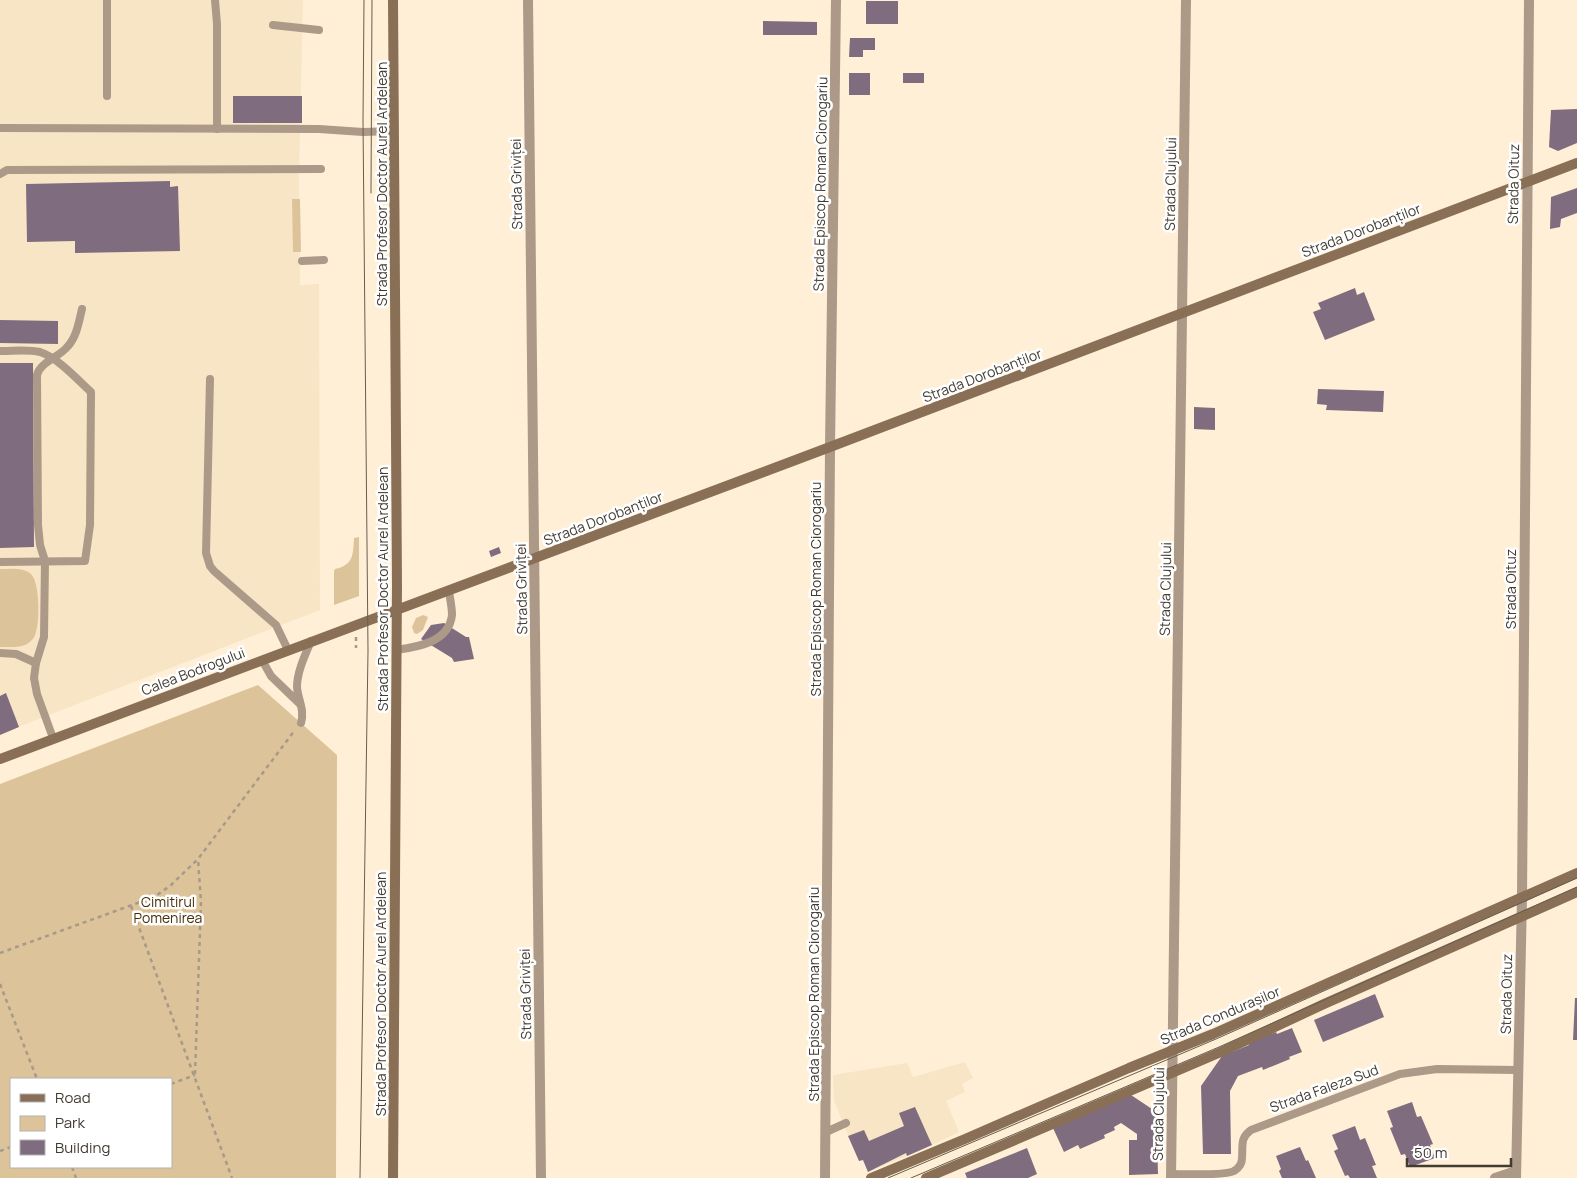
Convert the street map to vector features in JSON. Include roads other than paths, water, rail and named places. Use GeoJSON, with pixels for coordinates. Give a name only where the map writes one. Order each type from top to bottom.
{"type":"FeatureCollection","features":[{"type":"Feature","properties":{"kind":"main road","name":"Strada Profesor Doctor Aurel Ardelean"},"geometry":{"type":"LineString","coordinates":[[393,0],[396,610],[393,1178]]}},
{"type":"Feature","properties":{"kind":"main road","name":"Strada Dorobanților"},"geometry":{"type":"LineString","coordinates":[[396,610],[1577,163]]}},
{"type":"Feature","properties":{"kind":"main road","name":"Calea Bodrogului"},"geometry":{"type":"LineString","coordinates":[[0,759],[396,610]]}},
{"type":"Feature","properties":{"kind":"main road","name":"Strada Condurașilor"},"geometry":{"type":"LineString","coordinates":[[871,1178],[1266,1011],[1577,873]]}},
{"type":"Feature","properties":{"kind":"main road"},"geometry":{"type":"LineString","coordinates":[[926,1178],[1172,1073],[1577,892]]}},
{"type":"Feature","properties":{"kind":"street","name":"Strada Griviței"},"geometry":{"type":"LineString","coordinates":[[528,0],[541,1178]]}},
{"type":"Feature","properties":{"kind":"street","name":"Strada Episcop Roman Ciorogariu"},"geometry":{"type":"LineString","coordinates":[[825,1178],[830,447],[836,0]]}},
{"type":"Feature","properties":{"kind":"street","name":"Strada Clujului"},"geometry":{"type":"LineString","coordinates":[[1171,1176],[1186,0]]}},
{"type":"Feature","properties":{"kind":"street","name":"Strada Oituz"},"geometry":{"type":"LineString","coordinates":[[1516,1175],[1522,898],[1526,182],[1529,0]]}},
{"type":"Feature","properties":{"kind":"street"},"geometry":{"type":"LineString","coordinates":[[1495,1178],[1516,1175]]}},
{"type":"Feature","properties":{"kind":"lane"},"geometry":{"type":"LineString","coordinates":[[106,0],[107,96]]}},
{"type":"Feature","properties":{"kind":"lane"},"geometry":{"type":"LineString","coordinates":[[214,0],[217,24],[217,129]]}},
{"type":"Feature","properties":{"kind":"lane"},"geometry":{"type":"LineString","coordinates":[[273,26],[319,30]]}},
{"type":"Feature","properties":{"kind":"lane"},"geometry":{"type":"LineString","coordinates":[[0,128],[394,131]]}},
{"type":"Feature","properties":{"kind":"lane"},"geometry":{"type":"LineString","coordinates":[[0,174],[8,170],[321,169]]}},
{"type":"Feature","properties":{"kind":"lane"},"geometry":{"type":"LineString","coordinates":[[302,261],[324,260]]}},
{"type":"Feature","properties":{"kind":"lane"},"geometry":{"type":"LineString","coordinates":[[53,738],[34,678],[36,663],[44,637],[45,561],[40,545],[38,525],[37,375],[41,367],[69,346],[75,335],[82,309]]}},
{"type":"Feature","properties":{"kind":"lane"},"geometry":{"type":"LineString","coordinates":[[0,351],[38,352],[53,359],[91,392],[90,526],[85,561],[0,562]]}},
{"type":"Feature","properties":{"kind":"lane"},"geometry":{"type":"LineString","coordinates":[[210,379],[207,560],[214,571],[276,625],[288,650]]}},
{"type":"Feature","properties":{"kind":"lane"},"geometry":{"type":"LineString","coordinates":[[396,650],[417,648],[443,634],[448,628],[452,612],[449,591]]}},
{"type":"Feature","properties":{"kind":"lane"},"geometry":{"type":"LineString","coordinates":[[301,723],[303,717],[297,688],[298,678],[311,641]]}},
{"type":"Feature","properties":{"kind":"lane"},"geometry":{"type":"LineString","coordinates":[[0,653],[16,654],[36,663]]}},
{"type":"Feature","properties":{"kind":"lane"},"geometry":{"type":"LineString","coordinates":[[262,660],[271,676],[300,704]]}},
{"type":"Feature","properties":{"kind":"lane","name":"Strada Faleza Sud"},"geometry":{"type":"LineString","coordinates":[[1171,1176],[1234,1171],[1240,1166],[1242,1160],[1242,1142],[1245,1134],[1251,1130],[1400,1074],[1437,1069],[1518,1070]]}},
{"type":"Feature","properties":{"kind":"lane"},"geometry":{"type":"LineString","coordinates":[[826,1132],[846,1123]]}},
{"type":"Feature","properties":{"kind":"tram line"},"geometry":{"type":"LineString","coordinates":[[360,1178],[368,651],[363,121],[364,0]]}},
{"type":"Feature","properties":{"kind":"tram line"},"geometry":{"type":"LineString","coordinates":[[371,193],[372,0]]}},
{"type":"Feature","properties":{"kind":"tram line"},"geometry":{"type":"LineString","coordinates":[[888,1178],[1216,1039],[1577,878]]}},
{"type":"Feature","properties":{"kind":"tram line"},"geometry":{"type":"LineString","coordinates":[[911,1178],[1219,1047],[1577,887]]}},
{"type":"Feature","properties":{"kind":"park label","name":"Cimitirul Pomenirea"},"geometry":{"type":"Point","coordinates":[168,910]}}]}
